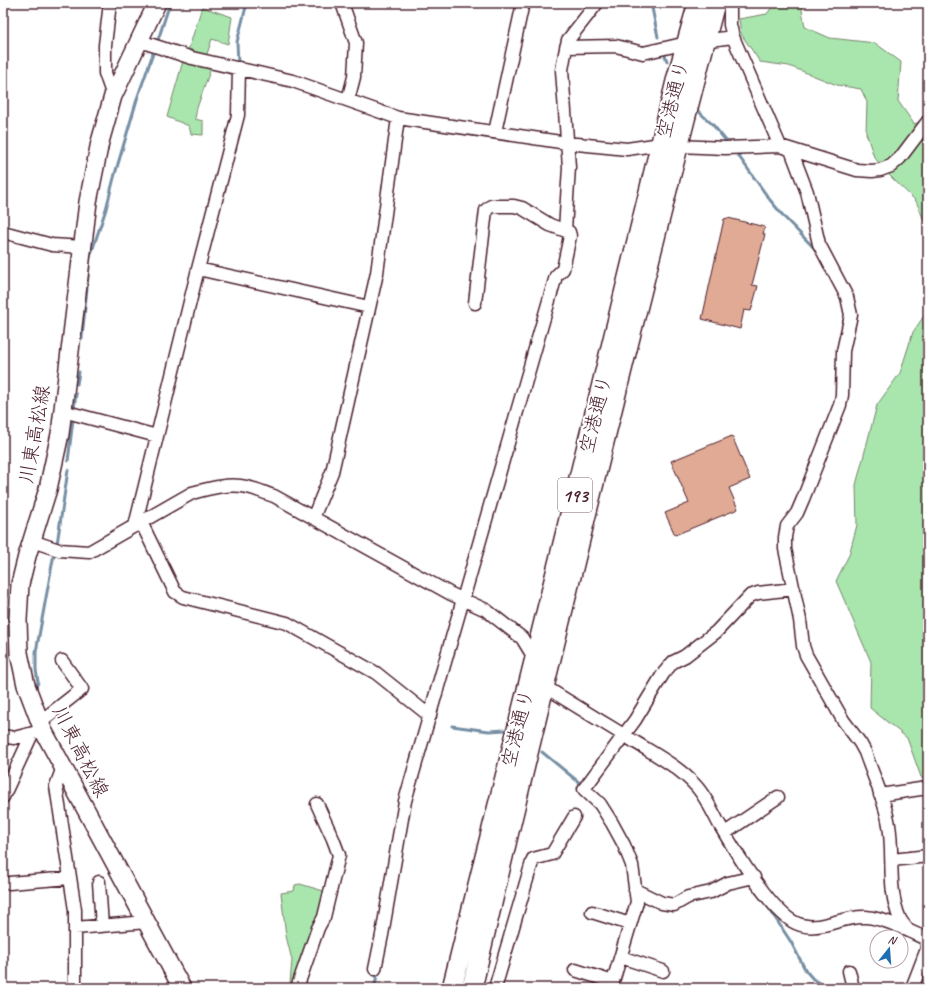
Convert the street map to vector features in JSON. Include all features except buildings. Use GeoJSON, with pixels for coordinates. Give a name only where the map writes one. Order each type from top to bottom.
{"type":"FeatureCollection","features":[{"type":"Feature","properties":{"kind":"highway","name":"空港通り"},"geometry":{"type":"LineString","coordinates":[[472,988],[544,686],[669,145],[687,43],[698,3]]}},
{"type":"Feature","properties":{"kind":"highway","name":"空港通り"},"geometry":{"type":"LineString","coordinates":[[452,988],[535,658],[669,145],[706,41],[716,3]]}},
{"type":"Feature","properties":{"kind":"main road","name":"川東高松線"},"geometry":{"type":"LineString","coordinates":[[157,3],[113,96],[100,142],[88,202],[60,434],[48,489],[20,584],[18,620],[19,646],[26,684],[38,729],[63,767],[182,988]]}},
{"type":"Feature","properties":{"kind":"street"},"geometry":{"type":"LineString","coordinates":[[110,3],[105,45],[105,74],[113,96]]}},
{"type":"Feature","properties":{"kind":"street"},"geometry":{"type":"LineString","coordinates":[[342,3],[356,43],[354,77],[348,100]]}},
{"type":"Feature","properties":{"kind":"street"},"geometry":{"type":"LineString","coordinates":[[495,132],[523,3]]}},
{"type":"Feature","properties":{"kind":"street"},"geometry":{"type":"LineString","coordinates":[[565,230],[569,167],[562,70],[568,40],[597,3]]}},
{"type":"Feature","properties":{"kind":"street"},"geometry":{"type":"LineString","coordinates":[[730,3],[730,25],[734,37],[807,192],[819,244],[847,297],[851,315],[843,351],[842,395],[840,405],[797,513],[787,526],[785,549],[806,655],[843,720],[865,752],[880,795],[889,826],[896,905],[900,919],[907,929]]}},
{"type":"Feature","properties":{"kind":"street"},"geometry":{"type":"LineString","coordinates":[[566,47],[616,46],[643,53],[687,43],[734,37]]}},
{"type":"Feature","properties":{"kind":"street"},"geometry":{"type":"LineString","coordinates":[[140,41],[192,58],[293,81],[398,118],[567,143],[627,149],[669,145],[725,148],[785,148],[857,170],[872,171],[891,166],[900,158],[928,121]]}},
{"type":"Feature","properties":{"kind":"street"},"geometry":{"type":"LineString","coordinates":[[239,68],[238,115],[157,436],[138,524],[175,592],[183,597],[287,623],[376,673],[430,716]]}},
{"type":"Feature","properties":{"kind":"street"},"geometry":{"type":"LineString","coordinates":[[313,518],[332,472],[377,273],[398,118]]}},
{"type":"Feature","properties":{"kind":"street"},"geometry":{"type":"LineString","coordinates":[[375,969],[405,801],[556,276],[563,269],[570,236],[569,232],[550,225],[522,208],[514,206],[491,206],[486,210],[476,303]]}},
{"type":"Feature","properties":{"kind":"street"},"geometry":{"type":"LineString","coordinates":[[3,232],[52,245],[82,247]]}},
{"type":"Feature","properties":{"kind":"street"},"geometry":{"type":"LineString","coordinates":[[198,270],[369,307]]}},
{"type":"Feature","properties":{"kind":"street"},"geometry":{"type":"LineString","coordinates":[[63,411],[157,436]]}},
{"type":"Feature","properties":{"kind":"street"},"geometry":{"type":"LineString","coordinates":[[32,541],[58,550],[89,552],[192,493],[229,485],[246,487],[274,496],[464,600],[486,610],[522,638],[535,658],[544,686],[659,757],[689,779],[704,797],[725,833],[765,893],[791,920],[800,925],[817,927],[852,918],[864,917],[879,919],[902,929]]}},
{"type":"Feature","properties":{"kind":"street"},"geometry":{"type":"LineString","coordinates":[[575,970],[612,985],[637,902],[632,865],[624,845],[600,804],[584,789],[636,720],[663,674],[673,662],[685,656],[716,632],[750,596],[758,593],[794,590]]}},
{"type":"Feature","properties":{"kind":"street"},"geometry":{"type":"LineString","coordinates":[[3,797],[38,729],[82,689],[62,661]]}},
{"type":"Feature","properties":{"kind":"street"},"geometry":{"type":"LineString","coordinates":[[3,736],[14,738],[38,729]]}},
{"type":"Feature","properties":{"kind":"street"},"geometry":{"type":"LineString","coordinates":[[63,767],[56,786],[75,910],[75,988]]}},
{"type":"Feature","properties":{"kind":"street"},"geometry":{"type":"LineString","coordinates":[[880,795],[926,788],[928,790]]}},
{"type":"Feature","properties":{"kind":"street"},"geometry":{"type":"LineString","coordinates":[[725,833],[778,797]]}},
{"type":"Feature","properties":{"kind":"street"},"geometry":{"type":"LineString","coordinates":[[297,988],[318,928],[324,917],[339,855],[318,804]]}},
{"type":"Feature","properties":{"kind":"street"},"geometry":{"type":"LineString","coordinates":[[495,988],[533,859],[552,854],[574,817]]}},
{"type":"Feature","properties":{"kind":"street"},"geometry":{"type":"LineString","coordinates":[[892,860],[928,856]]}},
{"type":"Feature","properties":{"kind":"street"},"geometry":{"type":"LineString","coordinates":[[635,890],[662,903],[674,905],[688,897],[711,892],[728,883],[754,877]]}},
{"type":"Feature","properties":{"kind":"street"},"geometry":{"type":"LineString","coordinates":[[9,883],[70,878]]}},
{"type":"Feature","properties":{"kind":"street"},"geometry":{"type":"LineString","coordinates":[[99,882],[102,926]]}},
{"type":"Feature","properties":{"kind":"street"},"geometry":{"type":"LineString","coordinates":[[592,912],[630,924]]}},
{"type":"Feature","properties":{"kind":"street"},"geometry":{"type":"LineString","coordinates":[[75,928],[147,922]]}},
{"type":"Feature","properties":{"kind":"street"},"geometry":{"type":"LineString","coordinates":[[909,932],[927,939],[927,949],[912,988]]}},
{"type":"Feature","properties":{"kind":"street"},"geometry":{"type":"LineString","coordinates":[[620,957],[663,972]]}},
{"type":"Feature","properties":{"kind":"street"},"geometry":{"type":"LineString","coordinates":[[849,972],[853,988]]}},
{"type":"Feature","properties":{"kind":"green space"},"geometry":{"type":"Polygon","coordinates":[[[775,3],[803,3],[802,10],[805,27],[830,38],[875,43],[901,62],[898,101],[914,124],[928,119],[928,230],[916,201],[889,175],[874,157],[866,133],[867,102],[861,89],[837,85],[789,66],[760,62],[741,34],[739,19],[767,14],[775,3]]]}},
{"type":"Feature","properties":{"kind":"green space"},"geometry":{"type":"Polygon","coordinates":[[[202,7],[232,17],[228,44],[212,39],[206,57],[188,51],[202,7]]]}},
{"type":"Feature","properties":{"kind":"green space"},"geometry":{"type":"Polygon","coordinates":[[[183,61],[211,68],[197,108],[195,119],[203,121],[203,135],[191,134],[189,126],[167,117],[183,61]]]}},
{"type":"Feature","properties":{"kind":"green space"},"geometry":{"type":"Polygon","coordinates":[[[928,310],[928,783],[921,777],[907,738],[870,708],[871,662],[836,581],[849,555],[857,525],[856,485],[877,405],[900,373],[913,332],[928,310]]]}},
{"type":"Feature","properties":{"kind":"green space"},"geometry":{"type":"Polygon","coordinates":[[[300,884],[327,892],[295,985],[290,983],[292,960],[286,936],[281,893],[294,891],[295,885],[300,884]]]}},
{"type":"Feature","properties":{"kind":"waterway"},"geometry":{"type":"LineString","coordinates":[[157,43],[170,3]]}},
{"type":"Feature","properties":{"kind":"waterway"},"geometry":{"type":"LineString","coordinates":[[238,64],[237,42],[247,3]]}},
{"type":"Feature","properties":{"kind":"waterway"},"geometry":{"type":"LineString","coordinates":[[651,3],[658,37]]}},
{"type":"Feature","properties":{"kind":"waterway"},"geometry":{"type":"LineString","coordinates":[[82,338],[90,257],[106,209],[138,96],[155,48]]}},
{"type":"Feature","properties":{"kind":"waterway"},"geometry":{"type":"LineString","coordinates":[[664,53],[667,61]]}},
{"type":"Feature","properties":{"kind":"waterway"},"geometry":{"type":"LineString","coordinates":[[697,110],[713,125],[727,142]]}},
{"type":"Feature","properties":{"kind":"waterway"},"geometry":{"type":"LineString","coordinates":[[735,151],[770,200],[816,250]]}},
{"type":"Feature","properties":{"kind":"waterway"},"geometry":{"type":"LineString","coordinates":[[77,384],[79,372]]}},
{"type":"Feature","properties":{"kind":"waterway"},"geometry":{"type":"LineString","coordinates":[[74,408],[76,394]]}},
{"type":"Feature","properties":{"kind":"waterway"},"geometry":{"type":"LineString","coordinates":[[68,461],[73,419]]}},
{"type":"Feature","properties":{"kind":"waterway"},"geometry":{"type":"LineString","coordinates":[[57,544],[68,470]]}},
{"type":"Feature","properties":{"kind":"waterway"},"geometry":{"type":"LineString","coordinates":[[35,690],[38,682],[36,652],[54,554]]}},
{"type":"Feature","properties":{"kind":"waterway"},"geometry":{"type":"LineString","coordinates":[[452,726],[489,731],[505,730]]}},
{"type":"Feature","properties":{"kind":"waterway"},"geometry":{"type":"LineString","coordinates":[[542,752],[581,784]]}},
{"type":"Feature","properties":{"kind":"waterway"},"geometry":{"type":"LineString","coordinates":[[766,904],[791,942],[806,971],[813,979],[828,988]]}},
{"type":"Feature","properties":{"kind":"waterway"},"geometry":{"type":"LineString","coordinates":[[909,938],[923,945]]}},
{"type":"Feature","properties":{"kind":"waterway"},"geometry":{"type":"LineString","coordinates":[[374,988],[378,972]]}}]}
